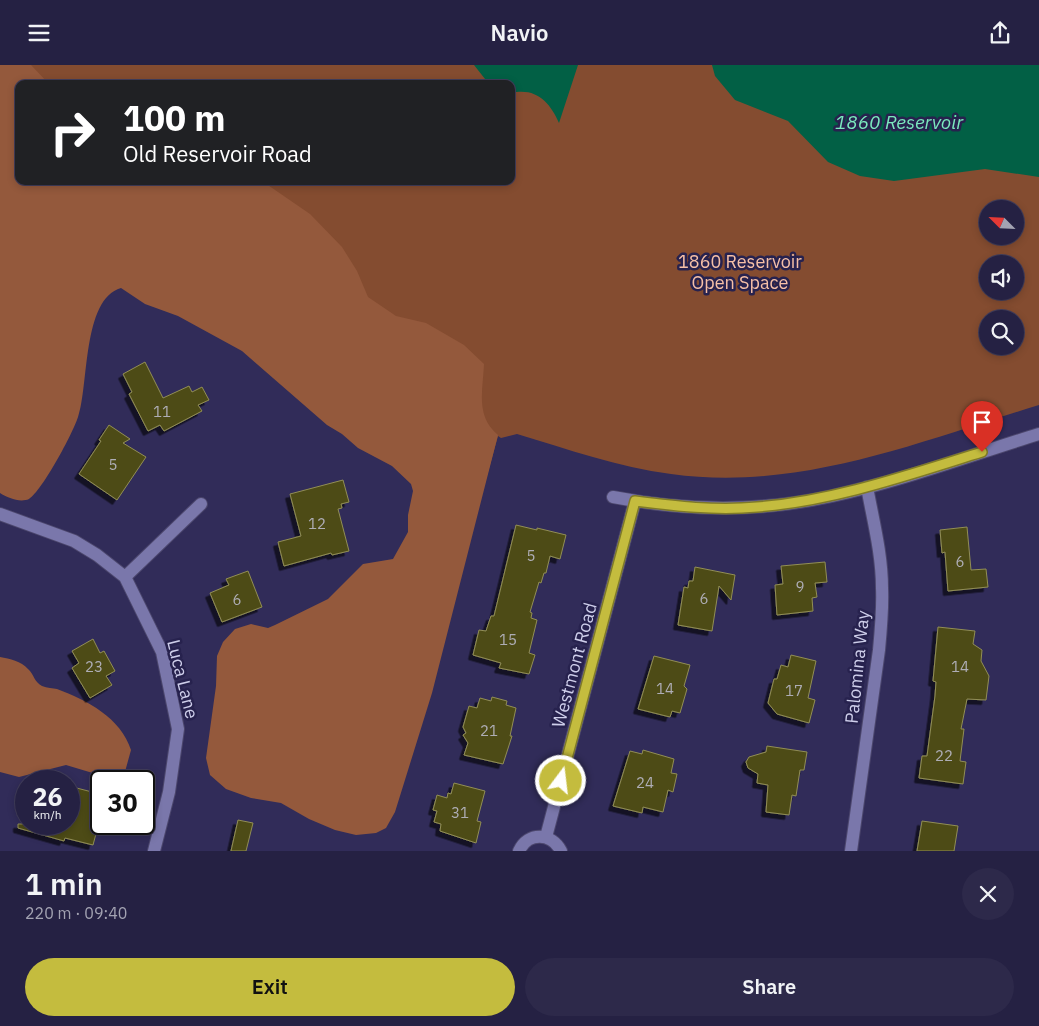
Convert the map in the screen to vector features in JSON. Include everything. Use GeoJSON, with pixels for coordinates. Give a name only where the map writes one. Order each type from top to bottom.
{"type":"FeatureCollection","features":[{"type":"Feature","properties":{"kind":"street"},"geometry":{"type":"LineString","coordinates":[[613,497],[717,509],[756,507],[832,496],[1039,434]]}},
{"type":"Feature","properties":{"kind":"street","name":"Palomina Way"},"geometry":{"type":"LineString","coordinates":[[851,851],[879,650],[881,619],[880,554],[867,487]]}},
{"type":"Feature","properties":{"kind":"street","name":"Westmont Road"},"geometry":{"type":"LineString","coordinates":[[546,837],[635,501]]}},
{"type":"Feature","properties":{"kind":"street"},"geometry":{"type":"LineString","coordinates":[[125,577],[201,504]]}},
{"type":"Feature","properties":{"kind":"street","name":"Luca Lane"},"geometry":{"type":"LineString","coordinates":[[0,515],[74,541],[97,555],[125,577],[162,652],[178,729],[169,792],[154,851]]}},
{"type":"Feature","properties":{"kind":"street"},"geometry":{"type":"LineString","coordinates":[[519,851],[525,842],[531,838],[546,837],[558,845],[561,851]]}},
{"type":"Feature","properties":{"kind":"green space","name":"1860 Reservoir Open Space"},"geometry":{"type":"Polygon","coordinates":[[[0,65],[1039,65],[1039,405],[903,448],[858,460],[812,470],[765,476],[718,478],[671,474],[612,462],[517,434],[501,438],[498,436],[485,483],[31,185],[515,185],[515,80],[15,80],[0,65]]]}},
{"type":"Feature","properties":{"kind":"shaded area"},"geometry":{"type":"Polygon","coordinates":[[[0,65],[31,65],[45,80],[15,80],[15,185],[268,185],[310,214],[342,247],[357,271],[368,297],[396,316],[426,323],[464,345],[484,364],[483,411],[491,428],[498,435],[432,693],[395,812],[386,828],[376,833],[356,835],[335,830],[309,819],[281,803],[251,798],[226,789],[210,775],[206,758],[216,686],[217,656],[223,642],[235,629],[251,624],[268,628],[275,625],[328,599],[363,564],[393,559],[408,532],[408,515],[413,491],[411,484],[392,466],[358,448],[342,434],[327,425],[242,351],[178,316],[145,304],[121,288],[108,295],[99,308],[89,345],[78,417],[56,461],[35,494],[29,499],[18,500],[0,493],[0,65]]]}},
{"type":"Feature","properties":{"kind":"shaded area"},"geometry":{"type":"Polygon","coordinates":[[[0,657],[25,666],[42,686],[57,689],[80,699],[101,712],[119,729],[131,750],[125,770],[90,770],[90,772],[66,765],[46,770],[15,770],[15,776],[0,772],[0,657]]]}},
{"type":"Feature","properties":{"kind":"water"},"geometry":{"type":"Polygon","coordinates":[[[474,65],[578,65],[559,123],[551,109],[541,98],[528,92],[515,93],[515,80],[486,80],[474,65]]]}},
{"type":"Feature","properties":{"kind":"water","name":"1860 Reservoir"},"geometry":{"type":"Polygon","coordinates":[[[712,65],[1039,65],[1039,177],[985,169],[894,181],[860,176],[828,162],[788,121],[735,100],[715,76],[712,65]]]}},
{"type":"Feature","properties":{"kind":"building"},"geometry":{"type":"Polygon","coordinates":[[[145,362],[163,398],[189,386],[192,392],[202,387],[209,400],[198,405],[202,411],[164,431],[160,425],[148,431],[129,394],[132,392],[123,374],[145,362]]]}},
{"type":"Feature","properties":{"kind":"building"},"geometry":{"type":"Polygon","coordinates":[[[109,425],[130,439],[123,443],[146,457],[117,500],[79,474],[101,441],[99,440],[109,425]]]}},
{"type":"Feature","properties":{"kind":"building"},"geometry":{"type":"Polygon","coordinates":[[[343,480],[349,502],[341,504],[342,508],[338,509],[349,551],[332,555],[331,553],[284,566],[278,542],[301,536],[290,494],[343,480]]]}},
{"type":"Feature","properties":{"kind":"building"},"geometry":{"type":"Polygon","coordinates":[[[516,525],[566,535],[560,559],[550,556],[546,573],[544,573],[541,583],[539,582],[530,612],[532,613],[531,618],[537,620],[529,653],[535,655],[529,674],[499,668],[501,663],[473,655],[479,630],[486,631],[491,616],[494,616],[516,525]]]}},
{"type":"Feature","properties":{"kind":"building"},"geometry":{"type":"Polygon","coordinates":[[[967,527],[971,570],[986,569],[988,587],[948,591],[945,552],[942,553],[940,530],[967,527]]]}},
{"type":"Feature","properties":{"kind":"building"},"geometry":{"type":"Polygon","coordinates":[[[825,562],[827,582],[815,583],[817,597],[812,598],[813,611],[777,615],[775,585],[783,584],[781,566],[825,562]]]}},
{"type":"Feature","properties":{"kind":"building"},"geometry":{"type":"Polygon","coordinates":[[[695,567],[735,575],[731,600],[719,586],[712,631],[678,625],[684,587],[688,588],[689,581],[693,581],[695,567]]]}},
{"type":"Feature","properties":{"kind":"building"},"geometry":{"type":"Polygon","coordinates":[[[248,571],[262,607],[222,622],[210,593],[229,585],[226,579],[248,571]]]}},
{"type":"Feature","properties":{"kind":"building"},"geometry":{"type":"Polygon","coordinates":[[[938,627],[975,631],[973,644],[982,650],[981,661],[989,676],[986,700],[967,699],[961,729],[964,729],[960,761],[966,762],[963,784],[919,778],[922,756],[927,756],[935,696],[936,682],[933,681],[938,627]]]}},
{"type":"Feature","properties":{"kind":"building"},"geometry":{"type":"Polygon","coordinates":[[[93,639],[100,653],[104,651],[115,671],[106,676],[112,685],[90,698],[72,668],[79,663],[72,651],[93,639]]]}},
{"type":"Feature","properties":{"kind":"building"},"geometry":{"type":"Polygon","coordinates":[[[791,655],[816,661],[808,698],[815,700],[809,723],[777,714],[768,703],[774,679],[777,679],[781,665],[788,667],[791,655]]]}},
{"type":"Feature","properties":{"kind":"building"},"geometry":{"type":"Polygon","coordinates":[[[654,656],[690,665],[684,686],[687,689],[680,713],[672,711],[670,717],[638,709],[654,656]]]}},
{"type":"Feature","properties":{"kind":"building"},"geometry":{"type":"Polygon","coordinates":[[[492,697],[507,701],[506,705],[516,708],[510,736],[512,736],[503,764],[464,755],[468,743],[463,735],[466,733],[463,727],[469,706],[477,708],[480,698],[491,701],[492,697]]]}},
{"type":"Feature","properties":{"kind":"building"},"geometry":{"type":"Polygon","coordinates":[[[767,746],[807,752],[804,770],[800,770],[796,796],[792,795],[789,815],[766,812],[768,785],[757,783],[758,774],[748,768],[746,762],[749,757],[766,752],[767,746]]]}},
{"type":"Feature","properties":{"kind":"building"},"geometry":{"type":"Polygon","coordinates":[[[643,750],[674,759],[671,773],[677,774],[673,792],[668,790],[663,812],[643,807],[642,813],[613,806],[630,751],[642,754],[643,750]]]}},
{"type":"Feature","properties":{"kind":"building"},"geometry":{"type":"Polygon","coordinates":[[[454,783],[485,791],[477,821],[481,822],[476,843],[440,831],[441,824],[434,822],[437,811],[433,810],[437,795],[447,798],[448,793],[451,794],[454,783]]]}},
{"type":"Feature","properties":{"kind":"building"},"geometry":{"type":"Polygon","coordinates":[[[80,789],[90,791],[90,835],[96,835],[93,845],[65,838],[64,841],[43,835],[80,835],[80,789]]]}},
{"type":"Feature","properties":{"kind":"building"},"geometry":{"type":"Polygon","coordinates":[[[238,820],[253,823],[246,851],[231,851],[238,820]]]}},
{"type":"Feature","properties":{"kind":"building"},"geometry":{"type":"Polygon","coordinates":[[[922,821],[958,826],[954,851],[917,851],[922,821]]]}},
{"type":"Feature","properties":{"kind":"route"},"geometry":{"type":"LineString","coordinates":[[561,781],[635,501],[717,509],[796,503],[867,487],[982,452]]}}]}
